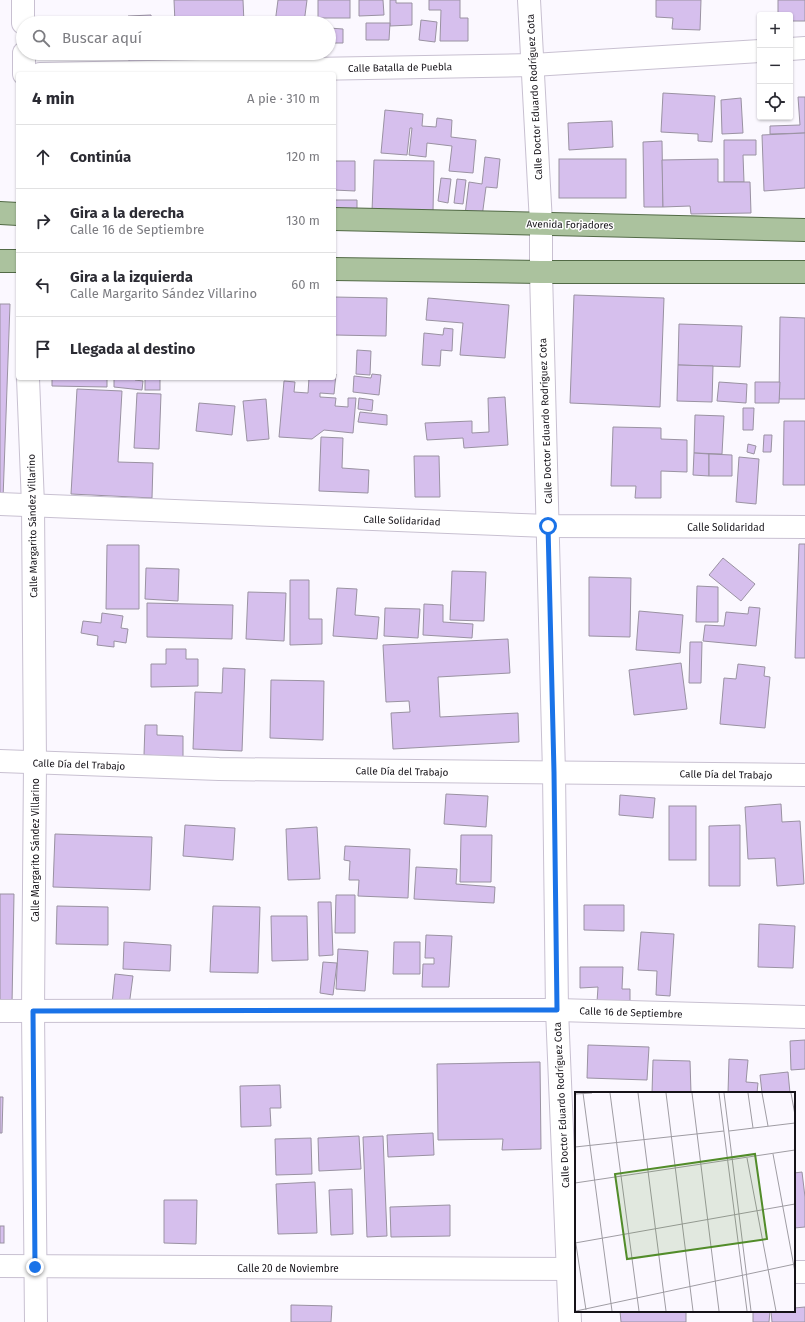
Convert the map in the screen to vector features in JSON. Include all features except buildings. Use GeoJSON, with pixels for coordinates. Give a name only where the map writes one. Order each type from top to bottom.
{"type":"FeatureCollection","features":[{"type":"Feature","properties":{"kind":"main road"},"geometry":{"type":"LineString","coordinates":[[0,213],[16,214]]}},
{"type":"Feature","properties":{"kind":"main road","name":"Avenida Forjadores"},"geometry":{"type":"LineString","coordinates":[[336,219],[805,230]]}},
{"type":"Feature","properties":{"kind":"main road"},"geometry":{"type":"LineString","coordinates":[[0,260],[16,261]]}},
{"type":"Feature","properties":{"kind":"main road"},"geometry":{"type":"LineString","coordinates":[[336,269],[541,272],[805,272]]}},
{"type":"Feature","properties":{"kind":"street"},"geometry":{"type":"LineString","coordinates":[[23,0],[23,16]]}},
{"type":"Feature","properties":{"kind":"street","name":"Calle Doctor Eduardo Rodríguez Cota"},"geometry":{"type":"LineString","coordinates":[[529,0],[541,223],[554,772],[557,1010],[572,1269],[570,1322]]}},
{"type":"Feature","properties":{"kind":"street"},"geometry":{"type":"LineString","coordinates":[[793,49],[805,48]]}},
{"type":"Feature","properties":{"kind":"street","name":"Calle Batalla de Puebla"},"geometry":{"type":"LineString","coordinates":[[149,72],[532,65],[757,51]]}},
{"type":"Feature","properties":{"kind":"street"},"geometry":{"type":"LineString","coordinates":[[24,60],[24,72]]}},
{"type":"Feature","properties":{"kind":"street","name":"Calle Margarito Sández Villarino"},"geometry":{"type":"LineString","coordinates":[[28,380],[33,505],[35,763],[33,1011],[36,1322]]}},
{"type":"Feature","properties":{"kind":"street","name":"Calle Solidaridad"},"geometry":{"type":"LineString","coordinates":[[0,504],[548,526],[805,527]]}},
{"type":"Feature","properties":{"kind":"street","name":"Calle Día del Trabajo"},"geometry":{"type":"LineString","coordinates":[[0,761],[219,768],[805,775]]}},
{"type":"Feature","properties":{"kind":"street","name":"Calle 16 de Septiembre"},"geometry":{"type":"LineString","coordinates":[[0,1011],[557,1010],[805,1017]]}},
{"type":"Feature","properties":{"kind":"street","name":"Calle 20 de Noviembre"},"geometry":{"type":"LineString","coordinates":[[0,1266],[572,1269]]}},
{"type":"Feature","properties":{"kind":"route"},"geometry":{"type":"LineString","coordinates":[[35,1267],[33,1011],[557,1010],[554,772],[548,526]]}}]}
